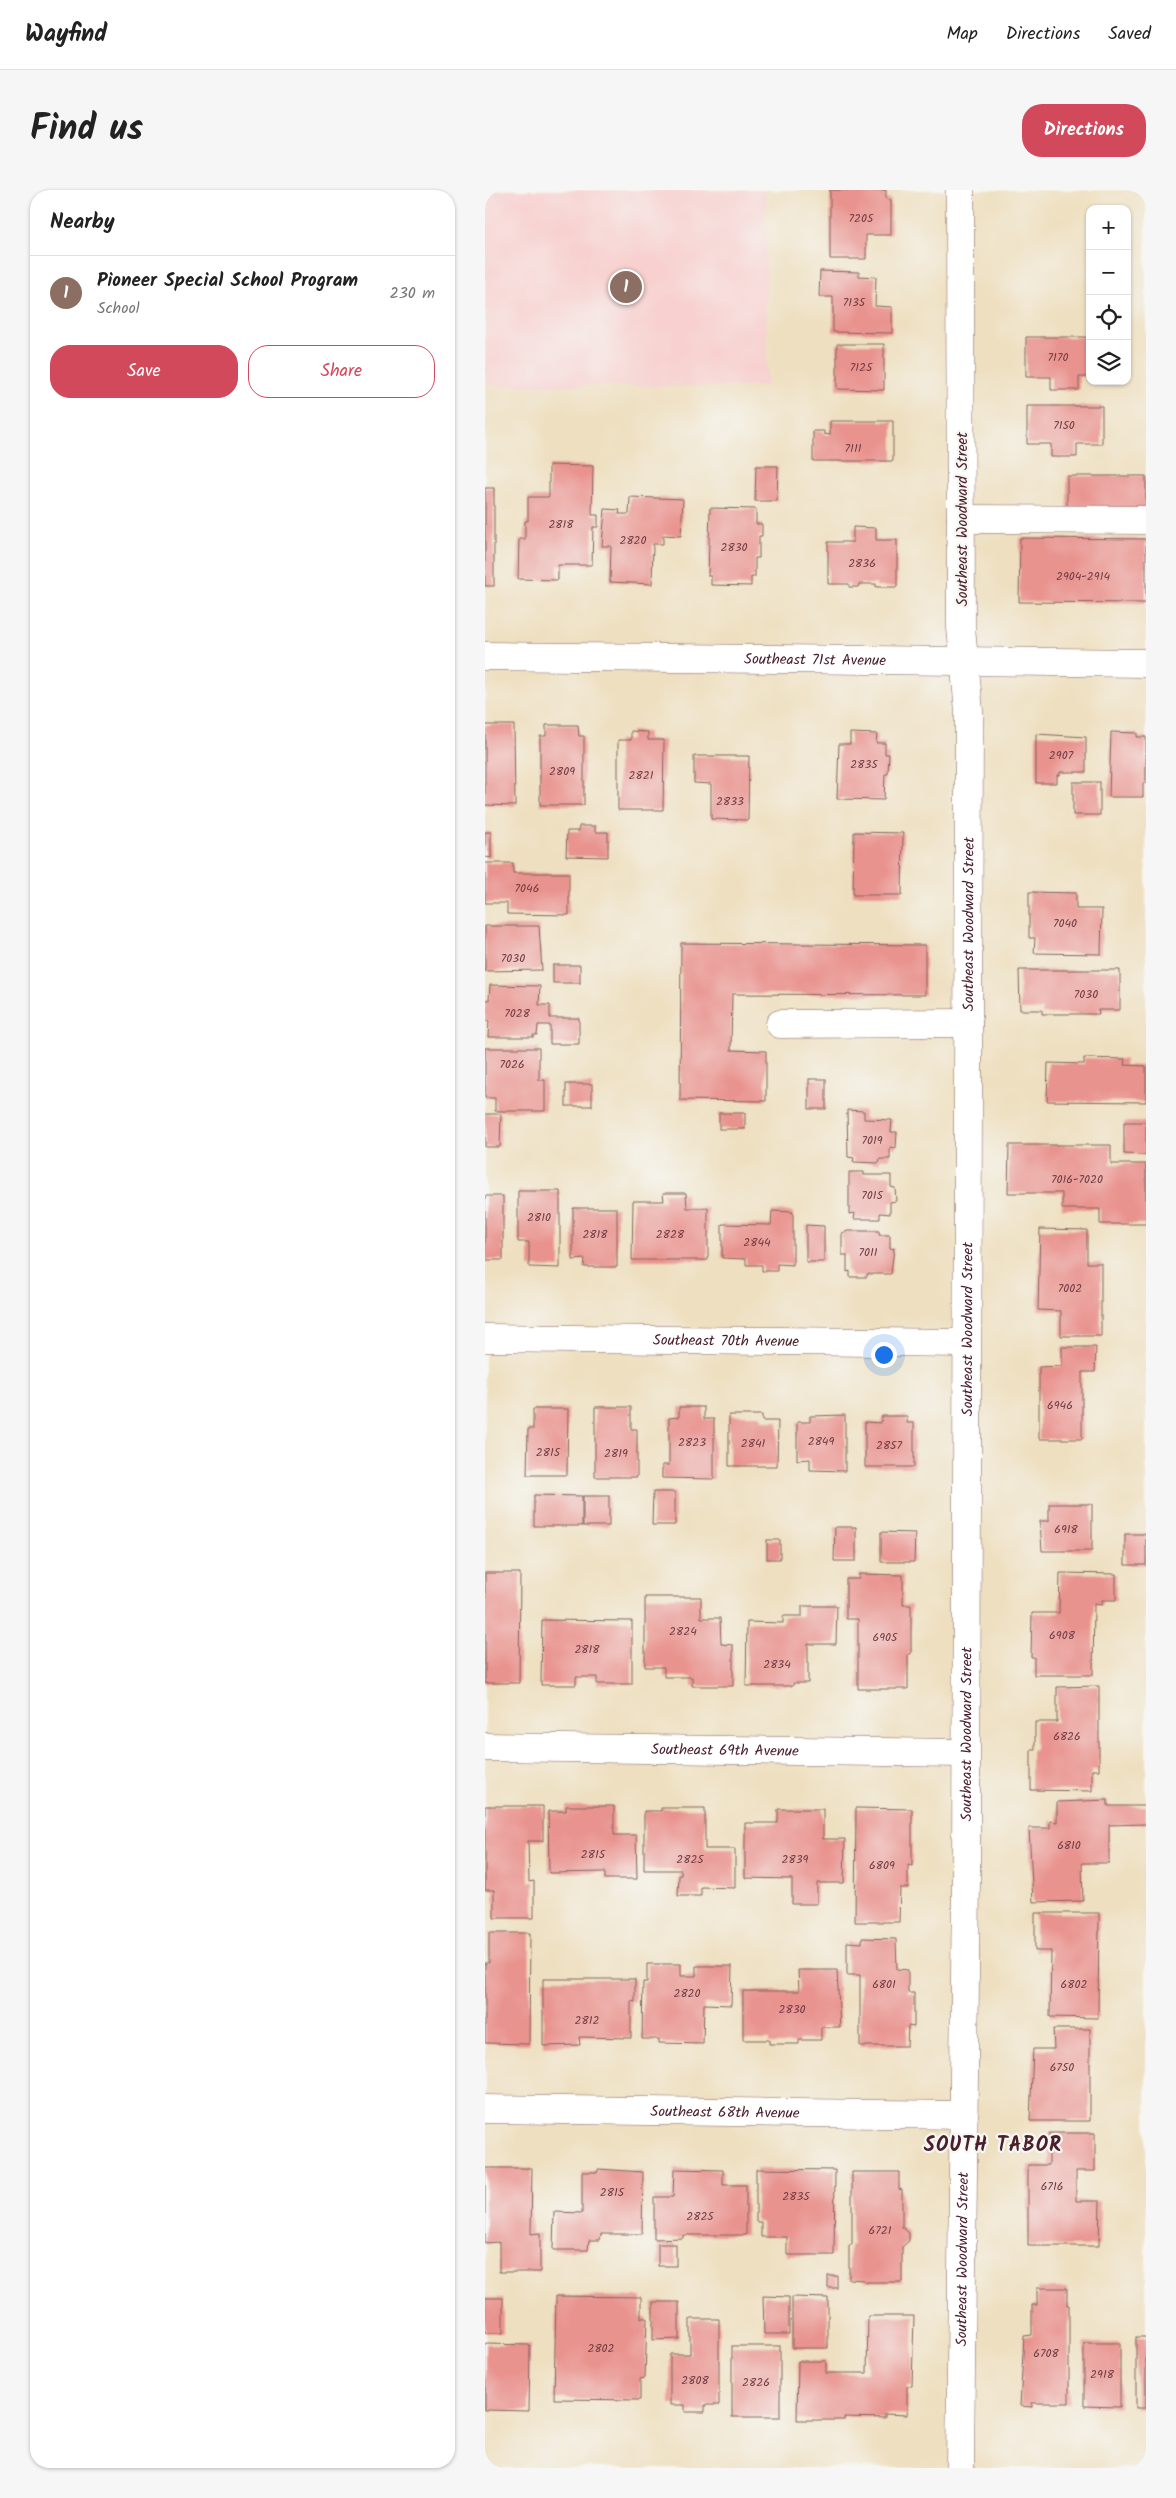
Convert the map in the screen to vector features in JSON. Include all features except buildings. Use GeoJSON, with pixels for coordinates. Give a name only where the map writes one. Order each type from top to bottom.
{"type":"FeatureCollection","features":[{"type":"Feature","properties":{"kind":"street","name":"Southeast Woodward Street"},"geometry":{"type":"LineString","coordinates":[[960,190],[961,628],[969,711],[966,1753],[960,2468]]}},
{"type":"Feature","properties":{"kind":"street"},"geometry":{"type":"LineString","coordinates":[[961,518],[1146,520]]}},
{"type":"Feature","properties":{"kind":"street","name":"Southeast 71st Avenue"},"geometry":{"type":"LineString","coordinates":[[485,656],[1146,663]]}},
{"type":"Feature","properties":{"kind":"street"},"geometry":{"type":"LineString","coordinates":[[780,1024],[968,1023]]}},
{"type":"Feature","properties":{"kind":"street","name":"Southeast 70th Avenue"},"geometry":{"type":"LineString","coordinates":[[485,1338],[967,1343]]}},
{"type":"Feature","properties":{"kind":"street","name":"Southeast 69th Avenue"},"geometry":{"type":"LineString","coordinates":[[485,1747],[966,1753]]}},
{"type":"Feature","properties":{"kind":"street","name":"Southeast 68th Avenue"},"geometry":{"type":"LineString","coordinates":[[485,2110],[964,2115]]}},
{"type":"Feature","properties":{"kind":"shaded area"},"geometry":{"type":"Polygon","coordinates":[[[485,190],[766,190],[767,387],[485,385],[485,190]]]}},
{"type":"Feature","properties":{"kind":"place","name":"Pioneer Special School Program"},"geometry":{"type":"Point","coordinates":[626,287]}},
{"type":"Feature","properties":{"kind":"district","name":"SOUTH TABOR"},"geometry":{"type":"Point","coordinates":[993,2144]}}]}
